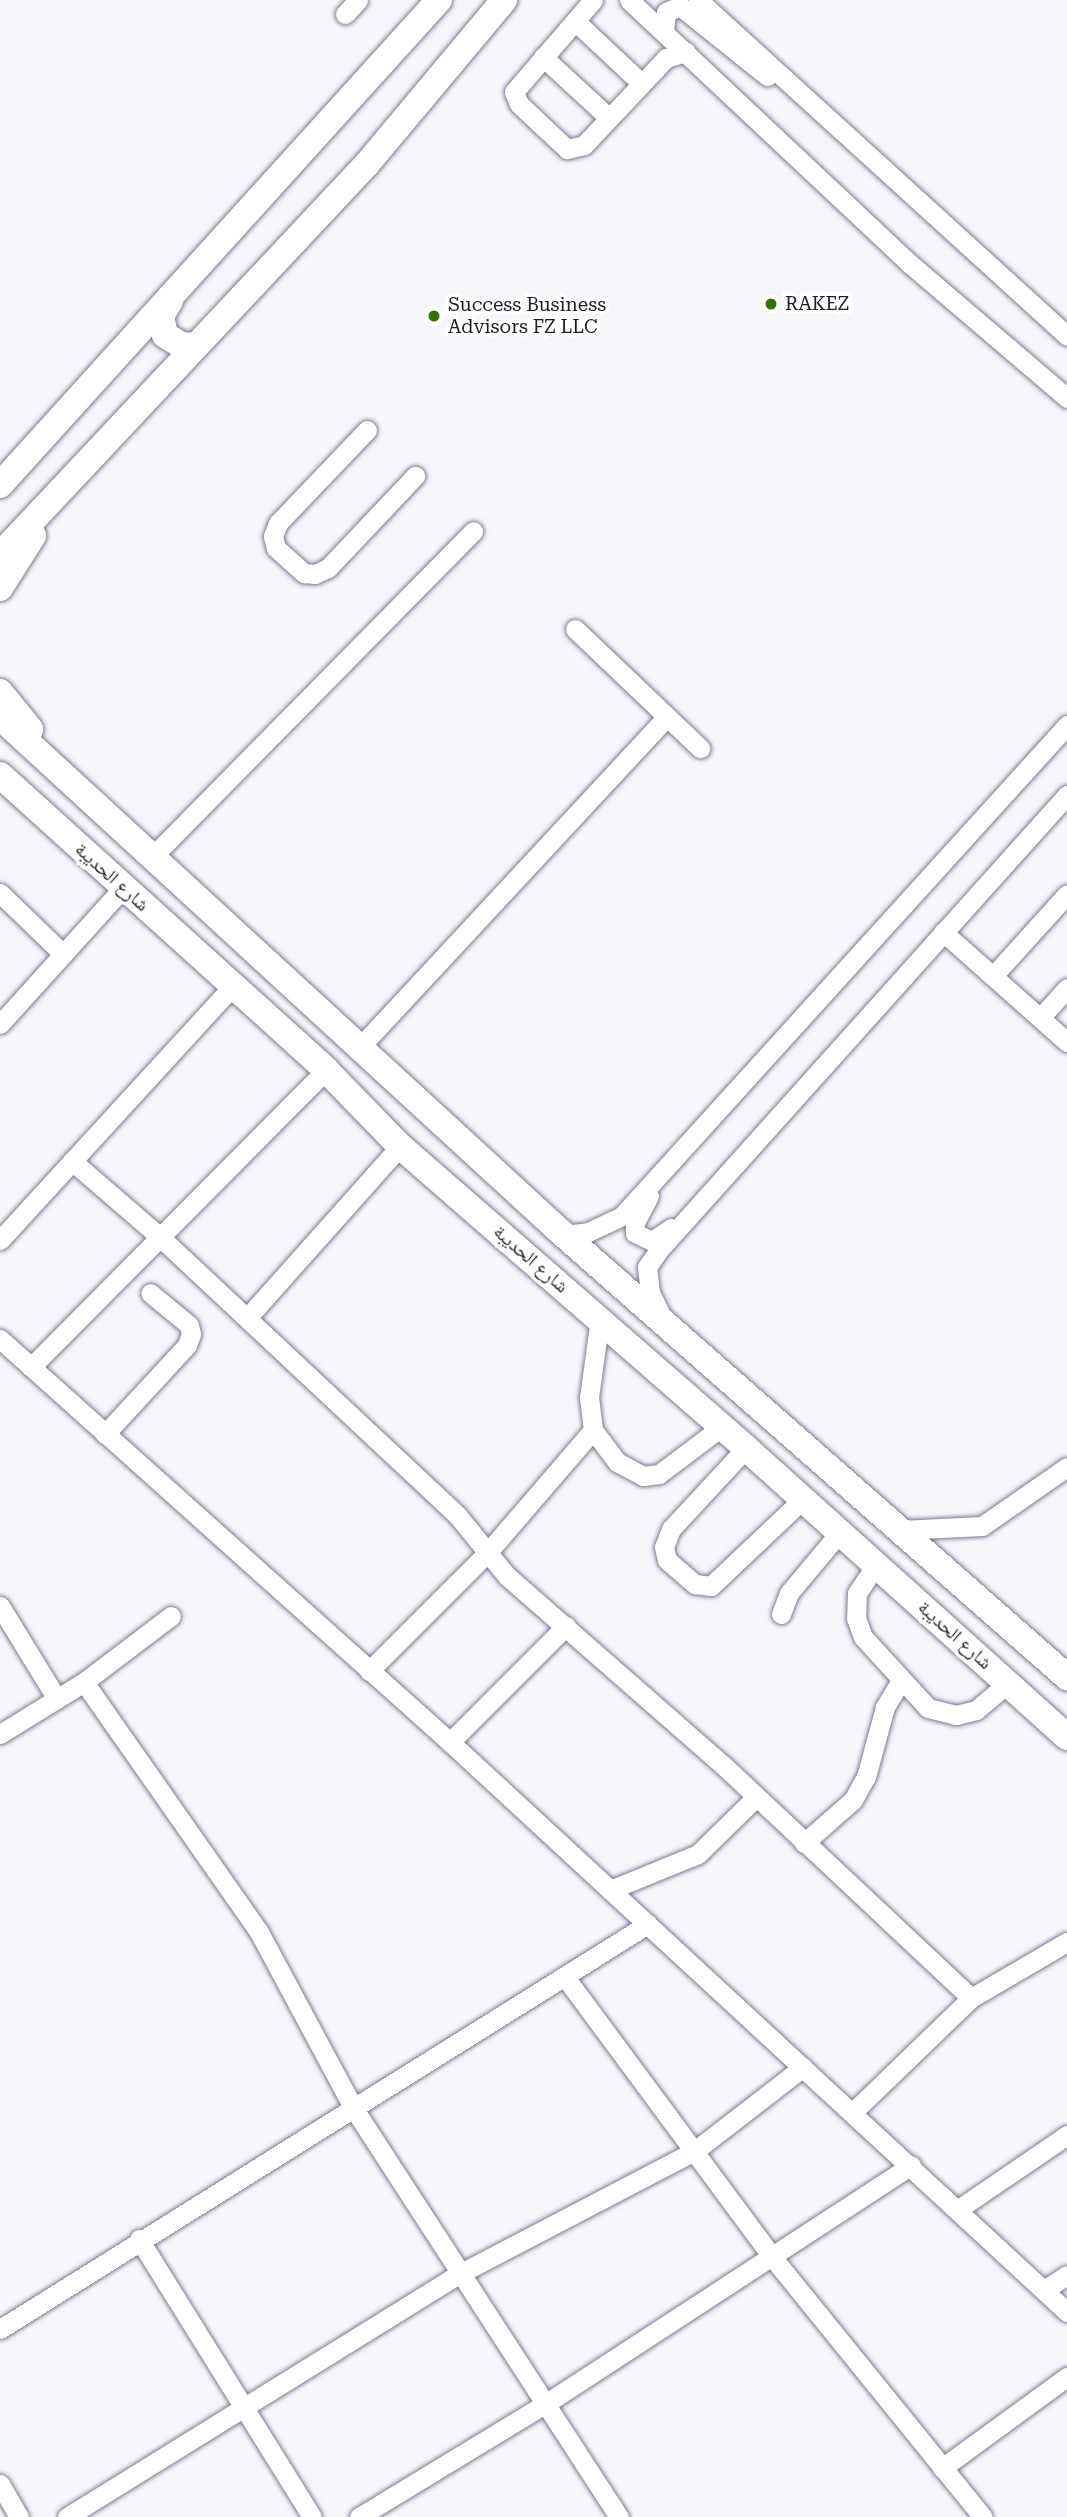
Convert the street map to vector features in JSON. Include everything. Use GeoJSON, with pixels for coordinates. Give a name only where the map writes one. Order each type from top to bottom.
{"type":"FeatureCollection","features":[{"type":"Feature","properties":{"kind":"main road"},"geometry":{"type":"LineString","coordinates":[[0,555],[73,474],[368,164],[504,0]]}},
{"type":"Feature","properties":{"kind":"main road"},"geometry":{"type":"LineString","coordinates":[[0,485],[433,2]]}},
{"type":"Feature","properties":{"kind":"main road"},"geometry":{"type":"LineString","coordinates":[[176,291],[162,316],[161,327],[173,342],[196,346]]}},
{"type":"Feature","properties":{"kind":"main road"},"geometry":{"type":"LineString","coordinates":[[0,588],[73,474]]}},
{"type":"Feature","properties":{"kind":"main road"},"geometry":{"type":"LineString","coordinates":[[0,692],[86,799]]}},
{"type":"Feature","properties":{"kind":"main road","name":"شارع الحديبة"},"geometry":{"type":"LineString","coordinates":[[0,718],[564,1235],[1067,1677]]}},
{"type":"Feature","properties":{"kind":"main road","name":"شارع الحديبة"},"geometry":{"type":"LineString","coordinates":[[6,783],[326,1070],[400,1146],[600,1318],[1067,1737]]}},
{"type":"Feature","properties":{"kind":"street"},"geometry":{"type":"LineString","coordinates":[[593,0],[514,92],[528,112],[572,150],[580,148],[666,58],[686,52]]}},
{"type":"Feature","properties":{"kind":"street"},"geometry":{"type":"LineString","coordinates":[[629,0],[909,263],[1067,398]]}},
{"type":"Feature","properties":{"kind":"street"},"geometry":{"type":"LineString","coordinates":[[698,0],[1067,336]]}},
{"type":"Feature","properties":{"kind":"street"},"geometry":{"type":"LineString","coordinates":[[664,32],[666,12],[680,6],[756,70],[788,82]]}},
{"type":"Feature","properties":{"kind":"street"},"geometry":{"type":"LineString","coordinates":[[575,21],[641,83]]}},
{"type":"Feature","properties":{"kind":"street"},"geometry":{"type":"LineString","coordinates":[[543,57],[609,118]]}},
{"type":"Feature","properties":{"kind":"street"},"geometry":{"type":"LineString","coordinates":[[1048,381],[1067,389]]}},
{"type":"Feature","properties":{"kind":"street"},"geometry":{"type":"LineString","coordinates":[[367,430],[278,523],[273,536],[276,548],[304,573],[315,574],[328,568],[415,476]]}},
{"type":"Feature","properties":{"kind":"street"},"geometry":{"type":"LineString","coordinates":[[151,858],[473,531]]}},
{"type":"Feature","properties":{"kind":"street"},"geometry":{"type":"LineString","coordinates":[[575,629],[700,748]]}},
{"type":"Feature","properties":{"kind":"street"},"geometry":{"type":"LineString","coordinates":[[359,1048],[667,717]]}},
{"type":"Feature","properties":{"kind":"street"},"geometry":{"type":"LineString","coordinates":[[564,1235],[588,1232],[622,1216],[1067,725]]}},
{"type":"Feature","properties":{"kind":"street"},"geometry":{"type":"LineString","coordinates":[[666,1324],[650,1292],[648,1267],[682,1220],[1067,794]]}},
{"type":"Feature","properties":{"kind":"street"},"geometry":{"type":"LineString","coordinates":[[0,1024],[124,887]]}},
{"type":"Feature","properties":{"kind":"street"},"geometry":{"type":"LineString","coordinates":[[0,893],[63,954]]}},
{"type":"Feature","properties":{"kind":"street"},"geometry":{"type":"LineString","coordinates":[[993,976],[1067,894]]}},
{"type":"Feature","properties":{"kind":"street"},"geometry":{"type":"LineString","coordinates":[[943,932],[1067,1042]]}},
{"type":"Feature","properties":{"kind":"street"},"geometry":{"type":"LineString","coordinates":[[0,1240],[233,986]]}},
{"type":"Feature","properties":{"kind":"street"},"geometry":{"type":"LineString","coordinates":[[1040,1018],[1067,988]]}},
{"type":"Feature","properties":{"kind":"street"},"geometry":{"type":"LineString","coordinates":[[32,1367],[326,1070]]}},
{"type":"Feature","properties":{"kind":"street"},"geometry":{"type":"LineString","coordinates":[[247,1318],[400,1146]]}},
{"type":"Feature","properties":{"kind":"street"},"geometry":{"type":"LineString","coordinates":[[72,1161],[160,1237],[458,1516],[507,1576],[566,1626],[971,1998]]}},
{"type":"Feature","properties":{"kind":"street"},"geometry":{"type":"LineString","coordinates":[[664,1168],[635,1222],[635,1233],[652,1241],[682,1220]]}},
{"type":"Feature","properties":{"kind":"street"},"geometry":{"type":"LineString","coordinates":[[105,1434],[187,1345],[191,1334],[188,1325],[150,1293]]}},
{"type":"Feature","properties":{"kind":"street"},"geometry":{"type":"LineString","coordinates":[[600,1318],[589,1397],[593,1430],[617,1462],[643,1476],[659,1474],[720,1428]]}},
{"type":"Feature","properties":{"kind":"street"},"geometry":{"type":"LineString","coordinates":[[0,1339],[450,1742],[911,2165],[1067,2312]]}},
{"type":"Feature","properties":{"kind":"street"},"geometry":{"type":"LineString","coordinates":[[369,1671],[488,1552],[593,1430]]}},
{"type":"Feature","properties":{"kind":"street"},"geometry":{"type":"LineString","coordinates":[[746,1448],[671,1529],[664,1547],[667,1560],[695,1584],[710,1586],[803,1499]]}},
{"type":"Feature","properties":{"kind":"street"},"geometry":{"type":"LineString","coordinates":[[900,1530],[982,1526],[1067,1467]]}},
{"type":"Feature","properties":{"kind":"street"},"geometry":{"type":"LineString","coordinates":[[781,1614],[789,1593],[840,1532]]}},
{"type":"Feature","properties":{"kind":"street"},"geometry":{"type":"LineString","coordinates":[[876,1565],[857,1593],[856,1618],[863,1637],[900,1682],[928,1707],[956,1714],[976,1710],[1008,1683]]}},
{"type":"Feature","properties":{"kind":"street"},"geometry":{"type":"LineString","coordinates":[[0,1606],[57,1699]]}},
{"type":"Feature","properties":{"kind":"street"},"geometry":{"type":"LineString","coordinates":[[0,1734],[84,1682],[171,1616]]}},
{"type":"Feature","properties":{"kind":"street"},"geometry":{"type":"LineString","coordinates":[[450,1742],[566,1626]]}},
{"type":"Feature","properties":{"kind":"street"},"geometry":{"type":"LineString","coordinates":[[84,1682],[259,1932],[354,2109],[620,2517]]}},
{"type":"Feature","properties":{"kind":"street"},"geometry":{"type":"LineString","coordinates":[[804,1843],[853,1800],[866,1777],[885,1707],[900,1682]]}},
{"type":"Feature","properties":{"kind":"street"},"geometry":{"type":"LineString","coordinates":[[610,1890],[698,1854],[755,1798]]}},
{"type":"Feature","properties":{"kind":"street"},"geometry":{"type":"LineString","coordinates":[[0,2329],[139,2239],[354,2109],[648,1924]]}},
{"type":"Feature","properties":{"kind":"street"},"geometry":{"type":"LineString","coordinates":[[853,2112],[971,1998],[1067,1942]]}},
{"type":"Feature","properties":{"kind":"street"},"geometry":{"type":"LineString","coordinates":[[565,1977],[696,2150],[773,2258],[983,2517]]}},
{"type":"Feature","properties":{"kind":"street"},"geometry":{"type":"LineString","coordinates":[[67,2517],[461,2273],[696,2150],[803,2067]]}},
{"type":"Feature","properties":{"kind":"street"},"geometry":{"type":"LineString","coordinates":[[957,2210],[1067,2135]]}},
{"type":"Feature","properties":{"kind":"street"},"geometry":{"type":"LineString","coordinates":[[359,2517],[545,2404],[773,2258],[911,2165]]}},
{"type":"Feature","properties":{"kind":"street"},"geometry":{"type":"LineString","coordinates":[[139,2239],[312,2517]]}},
{"type":"Feature","properties":{"kind":"street"},"geometry":{"type":"LineString","coordinates":[[1044,2290],[1067,2275]]}},
{"type":"Feature","properties":{"kind":"street"},"geometry":{"type":"LineString","coordinates":[[942,2468],[1067,2377]]}},
{"type":"Feature","properties":{"kind":"street"},"geometry":{"type":"LineString","coordinates":[[0,2484],[19,2517]]}},
{"type":"Feature","properties":{"kind":"place","name":"RAKEZ"},"geometry":{"type":"Point","coordinates":[771,304]}},
{"type":"Feature","properties":{"kind":"place","name":"Success Business Advisors FZ LLC"},"geometry":{"type":"Point","coordinates":[434,316]}}]}
